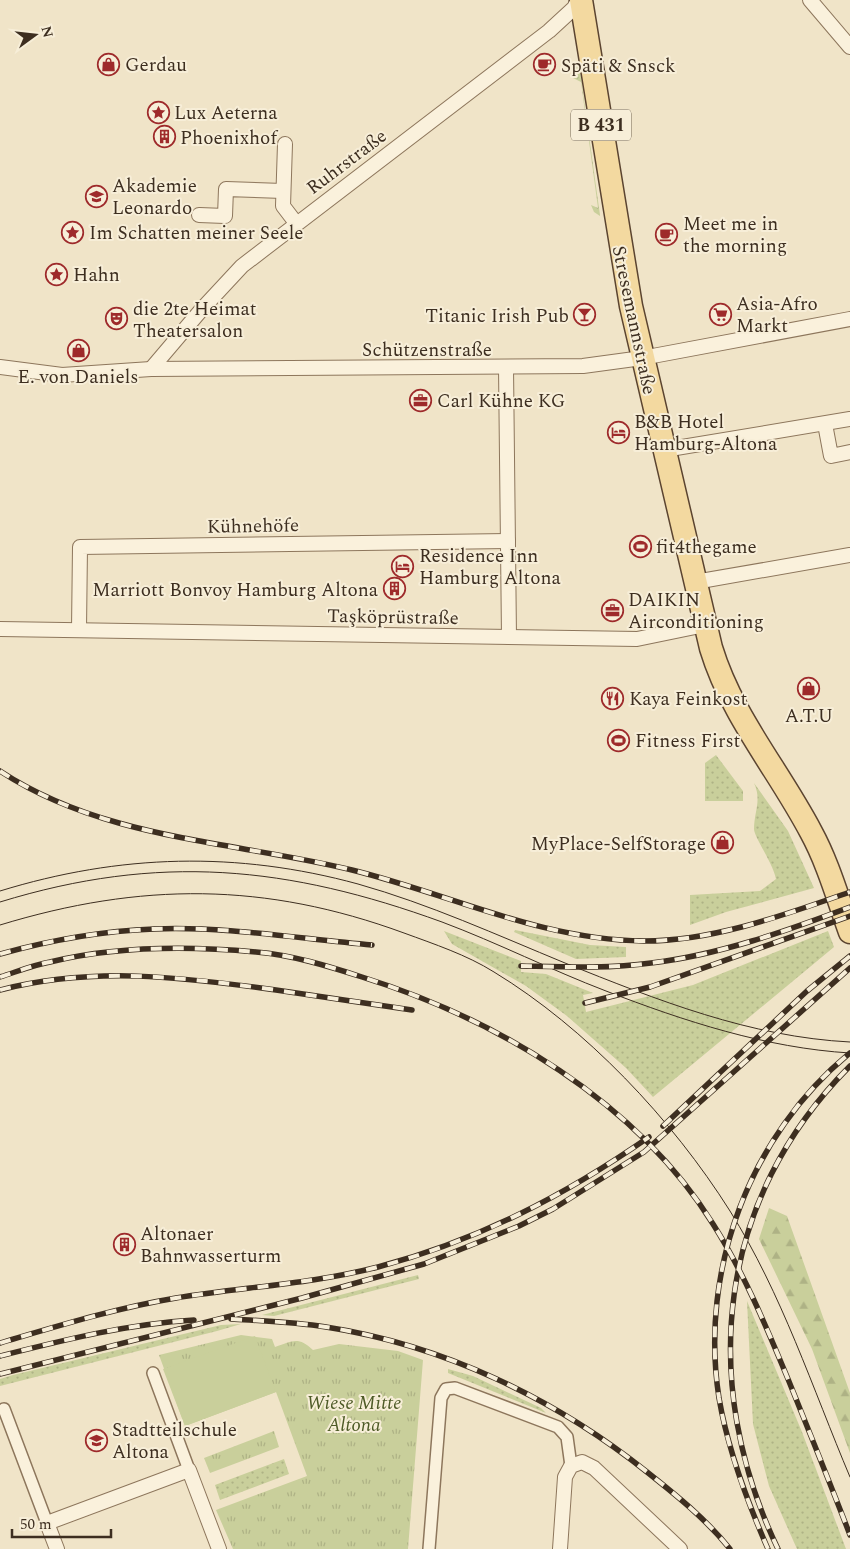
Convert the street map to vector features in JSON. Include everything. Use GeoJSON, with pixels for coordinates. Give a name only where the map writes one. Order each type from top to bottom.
{"type":"FeatureCollection","features":[{"type":"Feature","properties":{"kind":"main road","name":"Stresemannstraße"},"geometry":{"type":"LineString","coordinates":[[580,0],[619,246],[642,358],[705,626],[716,664],[729,696],[748,730],[812,833],[850,932]]}},
{"type":"Feature","properties":{"kind":"street","name":"Ruhrstraße"},"geometry":{"type":"LineString","coordinates":[[151,369],[242,266],[549,31],[580,0]]}},
{"type":"Feature","properties":{"kind":"street"},"geometry":{"type":"LineString","coordinates":[[810,0],[850,47]]}},
{"type":"Feature","properties":{"kind":"street"},"geometry":{"type":"LineString","coordinates":[[285,144],[283,206],[296,223]]}},
{"type":"Feature","properties":{"kind":"street"},"geometry":{"type":"LineString","coordinates":[[199,215],[225,216],[226,188],[283,192]]}},
{"type":"Feature","properties":{"kind":"street","name":"Schützenstraße"},"geometry":{"type":"LineString","coordinates":[[0,367],[62,375],[151,369],[583,366],[642,358],[850,319]]}},
{"type":"Feature","properties":{"kind":"street"},"geometry":{"type":"LineString","coordinates":[[506,368],[509,637]]}},
{"type":"Feature","properties":{"kind":"street"},"geometry":{"type":"LineString","coordinates":[[664,450],[850,419]]}},
{"type":"Feature","properties":{"kind":"street"},"geometry":{"type":"LineString","coordinates":[[825,424],[831,456],[850,452]]}},
{"type":"Feature","properties":{"kind":"street","name":"Kühnehöfe"},"geometry":{"type":"LineString","coordinates":[[79,629],[80,547],[508,541]]}},
{"type":"Feature","properties":{"kind":"street"},"geometry":{"type":"LineString","coordinates":[[695,582],[850,555]]}},
{"type":"Feature","properties":{"kind":"street","name":"Taşköprüstraße"},"geometry":{"type":"LineString","coordinates":[[0,629],[637,639],[705,626]]}},
{"type":"Feature","properties":{"kind":"street"},"geometry":{"type":"LineString","coordinates":[[153,1373],[219,1549]]}},
{"type":"Feature","properties":{"kind":"street"},"geometry":{"type":"LineString","coordinates":[[429,1549],[441,1398],[446,1389],[455,1388],[558,1428],[567,1437],[571,1466],[565,1478],[560,1549]]}},
{"type":"Feature","properties":{"kind":"street"},"geometry":{"type":"LineString","coordinates":[[4,1409],[57,1549]]}},
{"type":"Feature","properties":{"kind":"street"},"geometry":{"type":"LineString","coordinates":[[571,1466],[582,1462],[594,1468],[680,1549]]}},
{"type":"Feature","properties":{"kind":"street"},"geometry":{"type":"LineString","coordinates":[[47,1523],[189,1470]]}},
{"type":"Feature","properties":{"kind":"green space"},"geometry":{"type":"Polygon","coordinates":[[[579,64],[600,216],[594,212],[591,205],[598,208],[581,82],[573,78],[574,67],[579,64]]]}},
{"type":"Feature","properties":{"kind":"green space"},"geometry":{"type":"Polygon","coordinates":[[[716,755],[743,791],[743,801],[705,801],[705,763],[716,755]]]}},
{"type":"Feature","properties":{"kind":"green space"},"geometry":{"type":"Polygon","coordinates":[[[754,783],[788,831],[814,888],[726,912],[690,925],[690,895],[760,891],[776,879],[754,829],[758,801],[754,783]]]}},
{"type":"Feature","properties":{"kind":"green space"},"geometry":{"type":"Polygon","coordinates":[[[515,930],[590,945],[626,947],[626,957],[576,959],[514,932],[515,930]]]}},
{"type":"Feature","properties":{"kind":"green space"},"geometry":{"type":"Polygon","coordinates":[[[444,931],[521,961],[521,972],[546,974],[593,993],[583,995],[586,1012],[693,985],[828,931],[834,947],[653,1097],[626,1068],[567,1016],[526,986],[452,944],[444,931]]]}},
{"type":"Feature","properties":{"kind":"green space"},"geometry":{"type":"Polygon","coordinates":[[[769,1208],[787,1216],[850,1393],[850,1453],[812,1349],[759,1239],[769,1208]]]}},
{"type":"Feature","properties":{"kind":"green space"},"geometry":{"type":"Polygon","coordinates":[[[418,1275],[419,1279],[274,1316],[262,1315],[418,1275]]]}},
{"type":"Feature","properties":{"kind":"green space"},"geometry":{"type":"Polygon","coordinates":[[[747,1301],[802,1432],[846,1549],[797,1549],[769,1486],[753,1424],[747,1301]]]}},
{"type":"Feature","properties":{"kind":"green space"},"geometry":{"type":"Polygon","coordinates":[[[241,1324],[0,1386],[0,1379],[13,1375],[221,1325],[241,1324]]]}},
{"type":"Feature","properties":{"kind":"green space","name":"Wiese Mitte Altona"},"geometry":{"type":"Polygon","coordinates":[[[241,1335],[272,1339],[275,1347],[295,1341],[303,1343],[313,1350],[339,1344],[398,1351],[423,1360],[408,1549],[233,1549],[216,1510],[307,1476],[276,1392],[185,1426],[159,1355],[241,1335]]]}},
{"type":"Feature","properties":{"kind":"green space"},"geometry":{"type":"Polygon","coordinates":[[[255,1336],[276,1392],[185,1426],[163,1369],[255,1336]]]}},
{"type":"Feature","properties":{"kind":"green space"},"geometry":{"type":"Polygon","coordinates":[[[448,1369],[473,1376],[541,1408],[546,1413],[448,1373],[448,1369]]]}},
{"type":"Feature","properties":{"kind":"green space"},"geometry":{"type":"Polygon","coordinates":[[[274,1431],[279,1447],[210,1473],[204,1458],[274,1431]]]}},
{"type":"Feature","properties":{"kind":"green space"},"geometry":{"type":"Polygon","coordinates":[[[284,1459],[289,1474],[220,1500],[215,1485],[284,1459]]]}},
{"type":"Feature","properties":{"kind":"tram line"},"geometry":{"type":"LineString","coordinates":[[0,891],[90,870],[134,864],[179,861],[268,866],[313,873],[358,884],[411,901],[463,920],[634,990],[704,1015],[776,1033],[850,1042]]}},
{"type":"Feature","properties":{"kind":"tram line"},"geometry":{"type":"LineString","coordinates":[[0,902],[58,886],[114,877],[169,872],[223,873],[276,878],[330,888],[385,903],[442,922],[585,983],[665,1013],[756,1039],[819,1050],[850,1053]]}},
{"type":"Feature","properties":{"kind":"tram line"},"geometry":{"type":"LineString","coordinates":[[0,925],[52,911],[103,901],[153,895],[203,894],[252,897],[302,904],[353,916],[450,950],[494,972],[562,1020],[594,1048],[654,1110],[707,1177],[749,1243],[781,1308],[850,1477]]}},
{"type":"Feature","properties":{"kind":"railway"},"geometry":{"type":"LineString","coordinates":[[0,771],[40,794],[126,825],[171,836],[307,860],[352,870],[532,924],[568,933],[606,939],[670,940],[723,932],[774,918],[850,892]]}},
{"type":"Feature","properties":{"kind":"railway"},"geometry":{"type":"LineString","coordinates":[[521,966],[602,967],[635,965],[676,959],[752,941],[850,907]]}},
{"type":"Feature","properties":{"kind":"railway"},"geometry":{"type":"LineString","coordinates":[[585,1003],[650,987],[850,916]]}},
{"type":"Feature","properties":{"kind":"railway"},"geometry":{"type":"LineString","coordinates":[[0,954],[38,944],[77,937],[154,929],[209,929],[372,945]]}},
{"type":"Feature","properties":{"kind":"railway"},"geometry":{"type":"LineString","coordinates":[[0,977],[44,963],[127,950],[179,948],[256,952],[283,956],[336,969],[413,995],[463,1016],[512,1041],[560,1070],[604,1103],[645,1140],[682,1180],[713,1224],[735,1261],[763,1320],[850,1535]]}},
{"type":"Feature","properties":{"kind":"railway"},"geometry":{"type":"LineString","coordinates":[[663,1126],[807,991],[850,956]]}},
{"type":"Feature","properties":{"kind":"railway"},"geometry":{"type":"LineString","coordinates":[[0,1374],[302,1298],[424,1264],[519,1226],[553,1209],[644,1152],[850,968]]}},
{"type":"Feature","properties":{"kind":"railway"},"geometry":{"type":"LineString","coordinates":[[0,990],[69,978],[138,976],[241,985],[412,1010]]}},
{"type":"Feature","properties":{"kind":"railway"},"geometry":{"type":"LineString","coordinates":[[768,1549],[739,1475],[723,1418],[719,1398],[715,1350],[717,1302],[725,1254],[740,1208],[759,1164],[785,1124],[815,1086],[850,1053]]}},
{"type":"Feature","properties":{"kind":"railway"},"geometry":{"type":"LineString","coordinates":[[778,1549],[753,1486],[737,1422],[731,1358],[734,1295],[748,1233],[771,1174],[805,1118],[850,1066]]}},
{"type":"Feature","properties":{"kind":"railway"},"geometry":{"type":"LineString","coordinates":[[0,1343],[87,1318],[154,1302],[353,1273],[415,1256],[451,1244],[520,1214],[585,1178],[649,1137]]}},
{"type":"Feature","properties":{"kind":"railway"},"geometry":{"type":"LineString","coordinates":[[231,1319],[314,1325],[370,1335],[454,1361],[495,1379],[535,1398],[611,1445],[690,1508],[730,1549]]}},
{"type":"Feature","properties":{"kind":"railway"},"geometry":{"type":"LineString","coordinates":[[0,1356],[120,1329],[194,1320]]}},
{"type":"Feature","properties":{"kind":"place","name":"Gerdau"},"geometry":{"type":"Point","coordinates":[109,64]}},
{"type":"Feature","properties":{"kind":"place","name":"Späti & Snsck"},"geometry":{"type":"Point","coordinates":[545,65]}},
{"type":"Feature","properties":{"kind":"place","name":"Lux Aeterna"},"geometry":{"type":"Point","coordinates":[158,112]}},
{"type":"Feature","properties":{"kind":"place","name":"Phoenixhof"},"geometry":{"type":"Point","coordinates":[164,137]}},
{"type":"Feature","properties":{"kind":"place","name":"Akademie Leonardo"},"geometry":{"type":"Point","coordinates":[96,196]}},
{"type":"Feature","properties":{"kind":"place","name":"Im Schatten meiner Seele"},"geometry":{"type":"Point","coordinates":[73,232]}},
{"type":"Feature","properties":{"kind":"place","name":"Meet me in the morning"},"geometry":{"type":"Point","coordinates":[667,234]}},
{"type":"Feature","properties":{"kind":"place","name":"Hahn"},"geometry":{"type":"Point","coordinates":[57,274]}},
{"type":"Feature","properties":{"kind":"place","name":"Asia-Afro Markt"},"geometry":{"type":"Point","coordinates":[720,314]}},
{"type":"Feature","properties":{"kind":"place","name":"Titanic Irish Pub"},"geometry":{"type":"Point","coordinates":[585,315]}},
{"type":"Feature","properties":{"kind":"place","name":"die 2te Heimat Theatersalon"},"geometry":{"type":"Point","coordinates":[117,319]}},
{"type":"Feature","properties":{"kind":"place","name":"E. von Daniels"},"geometry":{"type":"Point","coordinates":[78,350]}},
{"type":"Feature","properties":{"kind":"place","name":"Carl Kühne KG"},"geometry":{"type":"Point","coordinates":[421,400]}},
{"type":"Feature","properties":{"kind":"place","name":"B&B Hotel Hamburg-Altona"},"geometry":{"type":"Point","coordinates":[618,432]}},
{"type":"Feature","properties":{"kind":"place","name":"fit4thegame"},"geometry":{"type":"Point","coordinates":[640,546]}},
{"type":"Feature","properties":{"kind":"place","name":"Residence Inn Hamburg Altona"},"geometry":{"type":"Point","coordinates":[403,566]}},
{"type":"Feature","properties":{"kind":"place","name":"Marriott Bonvoy Hamburg Altona"},"geometry":{"type":"Point","coordinates":[394,589]}},
{"type":"Feature","properties":{"kind":"place","name":"DAIKIN Airconditioning"},"geometry":{"type":"Point","coordinates":[612,610]}},
{"type":"Feature","properties":{"kind":"place","name":"A.T.U"},"geometry":{"type":"Point","coordinates":[809,689]}},
{"type":"Feature","properties":{"kind":"place","name":"Kaya Feinkost"},"geometry":{"type":"Point","coordinates":[613,698]}},
{"type":"Feature","properties":{"kind":"place","name":"Fitness First"},"geometry":{"type":"Point","coordinates":[619,740]}},
{"type":"Feature","properties":{"kind":"place","name":"MyPlace-SelfStorage"},"geometry":{"type":"Point","coordinates":[722,843]}},
{"type":"Feature","properties":{"kind":"place","name":"Altonaer Bahnwasserturm"},"geometry":{"type":"Point","coordinates":[124,1244]}},
{"type":"Feature","properties":{"kind":"place","name":"Stadtteilschule Altona"},"geometry":{"type":"Point","coordinates":[96,1440]}}]}
